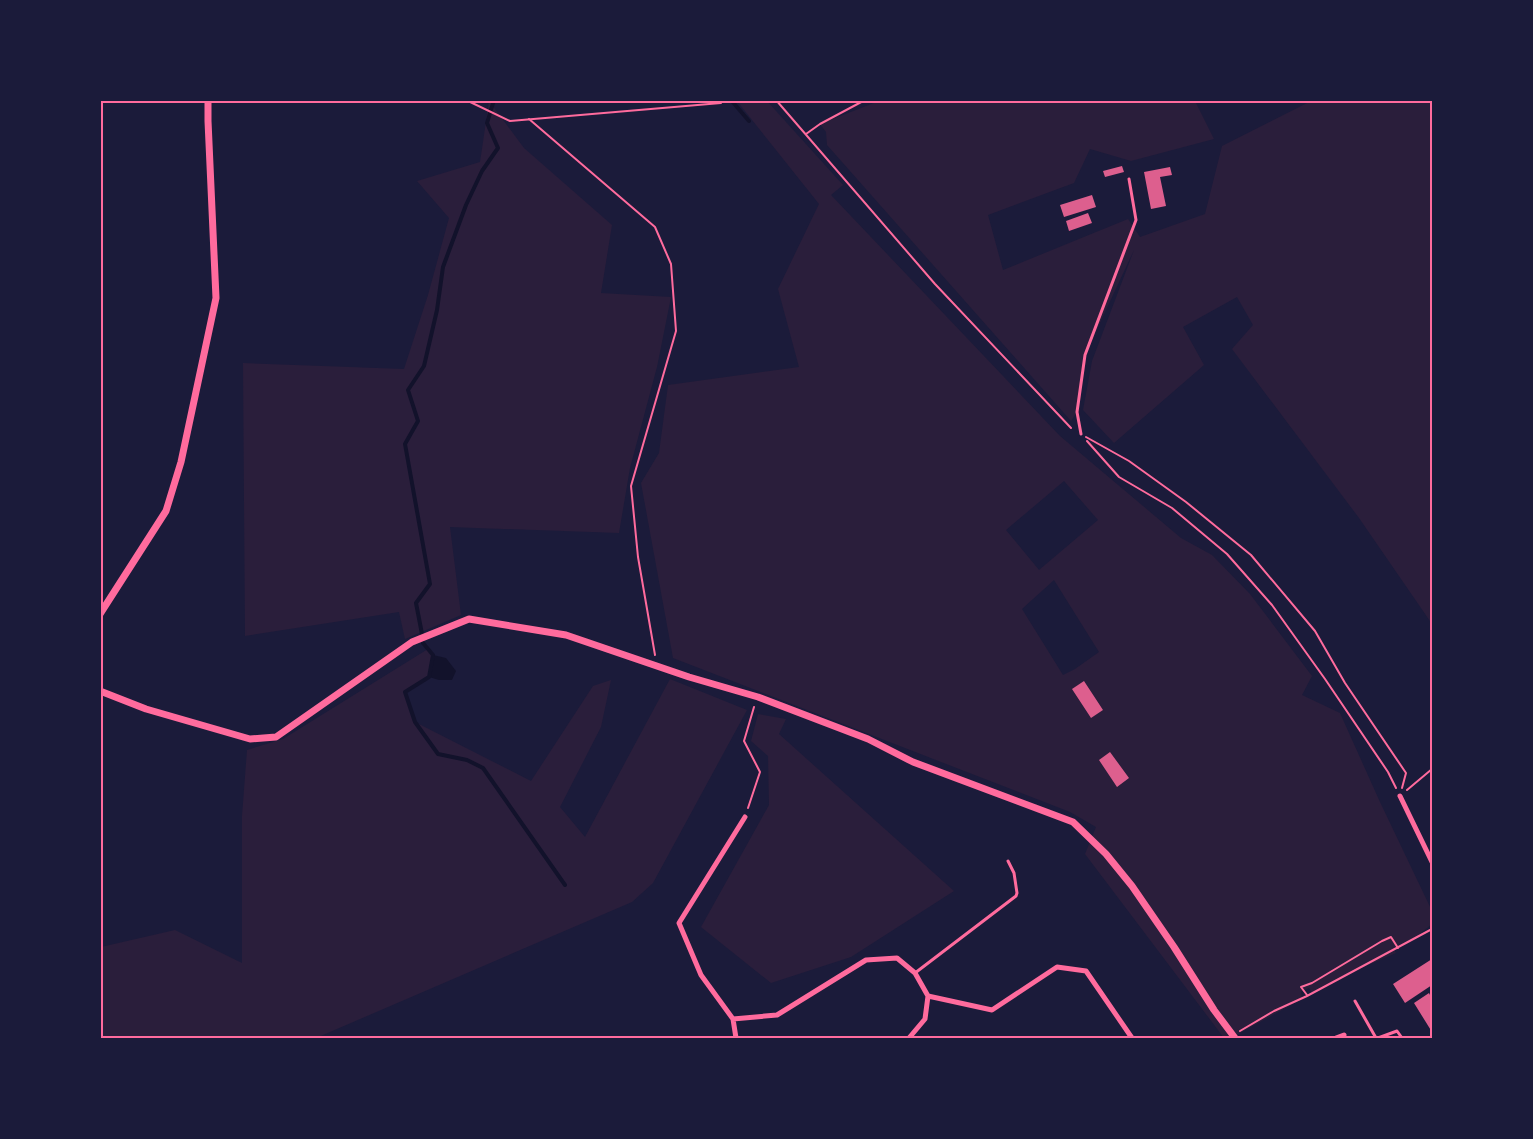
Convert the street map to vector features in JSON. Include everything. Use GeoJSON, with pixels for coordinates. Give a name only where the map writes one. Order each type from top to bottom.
{"type":"FeatureCollection","features":[{"type":"Feature","properties":{"kind":"street"},"geometry":{"type":"LineString","coordinates":[[100,614],[166,511],[181,462],[216,298],[208,100]]}},
{"type":"Feature","properties":{"kind":"street"},"geometry":{"type":"LineString","coordinates":[[100,691],[146,709],[250,739],[276,736],[412,642],[469,619],[566,635],[758,698],[868,739],[913,762],[1074,822],[1106,854],[1132,886],[1234,1037]]}},
{"type":"Feature","properties":{"kind":"street"},"geometry":{"type":"LineString","coordinates":[[1400,795],[1432,862]]}},
{"type":"Feature","properties":{"kind":"street"},"geometry":{"type":"LineString","coordinates":[[736,1038],[733,1019],[700,975],[679,923],[745,817]]}},
{"type":"Feature","properties":{"kind":"street"},"geometry":{"type":"LineString","coordinates":[[733,1019],[777,1015],[866,960],[897,958],[915,973],[928,996],[925,1019],[909,1038]]}},
{"type":"Feature","properties":{"kind":"street"},"geometry":{"type":"LineString","coordinates":[[928,996],[992,1010],[1057,967],[1086,971],[1132,1038]]}},
{"type":"Feature","properties":{"kind":"street"},"geometry":{"type":"LineString","coordinates":[[1336,1038],[1344,1035]]}},
{"type":"Feature","properties":{"kind":"lane"},"geometry":{"type":"LineString","coordinates":[[1081,434],[1077,412],[1085,355],[1136,220],[1129,179]]}},
{"type":"Feature","properties":{"kind":"lane"},"geometry":{"type":"LineString","coordinates":[[915,973],[1016,896],[1014,873],[1008,861]]}},
{"type":"Feature","properties":{"kind":"lane"},"geometry":{"type":"LineString","coordinates":[[1355,1001],[1377,1038],[1397,1031],[1402,1038]]}},
{"type":"Feature","properties":{"kind":"path"},"geometry":{"type":"LineString","coordinates":[[466,100],[510,121],[721,103],[722,100]]}},
{"type":"Feature","properties":{"kind":"path"},"geometry":{"type":"LineString","coordinates":[[776,100],[935,284],[1070,427],[1129,461],[1251,555],[1316,632],[1346,683],[1406,773],[1400,795]]}},
{"type":"Feature","properties":{"kind":"path"},"geometry":{"type":"LineString","coordinates":[[806,134],[865,100]]}},
{"type":"Feature","properties":{"kind":"path"},"geometry":{"type":"LineString","coordinates":[[529,119],[655,227],[671,264],[676,331],[631,486],[638,556],[657,666]]}},
{"type":"Feature","properties":{"kind":"path"},"geometry":{"type":"LineString","coordinates":[[1081,434],[1119,477],[1172,508],[1227,555],[1272,605],[1389,772],[1400,795]]}},
{"type":"Feature","properties":{"kind":"path"},"geometry":{"type":"LineString","coordinates":[[745,817],[760,772],[744,741],[758,698]]}},
{"type":"Feature","properties":{"kind":"path"},"geometry":{"type":"LineString","coordinates":[[1400,795],[1432,769]]}},
{"type":"Feature","properties":{"kind":"path"},"geometry":{"type":"LineString","coordinates":[[1234,1037],[1274,1011],[1307,996],[1432,929]]}},
{"type":"Feature","properties":{"kind":"path"},"geometry":{"type":"LineString","coordinates":[[1307,996],[1301,987],[1312,983],[1382,941],[1391,937],[1398,948]]}},
{"type":"Feature","properties":{"kind":"shaded area"},"geometry":{"type":"Polygon","coordinates":[[[489,101],[524,148],[612,225],[601,293],[671,297],[657,367],[630,468],[619,533],[450,527],[461,615],[405,639],[399,612],[245,636],[243,363],[404,369],[428,295],[449,218],[417,181],[480,162],[489,101]]]}},
{"type":"Feature","properties":{"kind":"shaded area"},"geometry":{"type":"Polygon","coordinates":[[[737,101],[767,101],[843,185],[831,195],[1060,436],[1181,538],[1212,555],[1250,594],[1312,676],[1302,695],[1340,713],[1432,911],[1432,924],[1416,937],[1393,948],[1396,953],[1338,978],[1312,993],[1309,988],[1301,992],[1302,999],[1231,1038],[1224,1038],[1085,854],[1096,827],[1070,812],[673,658],[641,483],[659,453],[668,385],[799,367],[778,289],[819,204],[737,101]],[[1064,481],[1006,530],[1039,570],[1098,520],[1064,481]],[[1054,580],[1022,609],[1063,675],[1099,652],[1054,580]],[[1084,682],[1091,717],[1103,710],[1084,682]]]}},
{"type":"Feature","properties":{"kind":"shaded area"},"geometry":{"type":"Polygon","coordinates":[[[879,101],[1195,101],[1214,139],[1131,161],[1090,149],[1074,183],[988,215],[1003,270],[1128,219],[1140,237],[1205,214],[1222,146],[1311,101],[1432,101],[1432,624],[1359,518],[1232,349],[1253,325],[1237,297],[1183,327],[1204,365],[1114,443],[1083,410],[1092,361],[1134,250],[1085,355],[1077,412],[1071,421],[827,145],[826,132],[820,124],[879,101]]]}},
{"type":"Feature","properties":{"kind":"shaded area"},"geometry":{"type":"Polygon","coordinates":[[[428,649],[433,655],[429,677],[405,692],[415,722],[531,781],[593,686],[611,680],[601,727],[560,807],[585,837],[670,679],[747,710],[653,883],[632,902],[316,1038],[101,1038],[101,947],[175,930],[242,963],[242,816],[247,750],[283,739],[428,649]]]}},
{"type":"Feature","properties":{"kind":"shaded area"},"geometry":{"type":"Polygon","coordinates":[[[433,655],[446,658],[456,671],[452,680],[429,677],[433,655]]]}},
{"type":"Feature","properties":{"kind":"shaded area"},"geometry":{"type":"Polygon","coordinates":[[[758,714],[786,719],[779,734],[954,891],[851,957],[771,983],[701,927],[769,805],[768,756],[751,741],[758,714]]]}},
{"type":"Feature","properties":{"kind":"building"},"geometry":{"type":"Polygon","coordinates":[[[1122,166],[1124,172],[1105,177],[1103,171],[1122,166]]]}},
{"type":"Feature","properties":{"kind":"building"},"geometry":{"type":"Polygon","coordinates":[[[1170,167],[1172,175],[1160,177],[1166,206],[1151,209],[1144,172],[1170,167]]]}},
{"type":"Feature","properties":{"kind":"building"},"geometry":{"type":"Polygon","coordinates":[[[1092,195],[1096,207],[1064,217],[1060,205],[1092,195]]]}},
{"type":"Feature","properties":{"kind":"building"},"geometry":{"type":"Polygon","coordinates":[[[1088,213],[1092,223],[1069,231],[1066,221],[1088,213]]]}},
{"type":"Feature","properties":{"kind":"building"},"geometry":{"type":"Polygon","coordinates":[[[1084,681],[1103,710],[1091,718],[1072,689],[1084,681]]]}},
{"type":"Feature","properties":{"kind":"building"},"geometry":{"type":"Polygon","coordinates":[[[1110,752],[1129,778],[1117,787],[1099,760],[1110,752]]]}},
{"type":"Feature","properties":{"kind":"building"},"geometry":{"type":"Polygon","coordinates":[[[1432,959],[1432,985],[1405,1003],[1393,984],[1432,959]]]}},
{"type":"Feature","properties":{"kind":"building"},"geometry":{"type":"Polygon","coordinates":[[[1429,993],[1432,999],[1432,1032],[1414,1003],[1429,993]]]}},
{"type":"Feature","properties":{"kind":"waterway"},"geometry":{"type":"LineString","coordinates":[[422,634],[416,603],[430,584],[405,444],[418,421],[408,390],[424,366],[437,310],[443,267],[466,205],[482,171],[498,148],[487,123],[494,100]]}},
{"type":"Feature","properties":{"kind":"waterway"},"geometry":{"type":"LineString","coordinates":[[731,100],[749,121]]}},
{"type":"Feature","properties":{"kind":"waterway"},"geometry":{"type":"LineString","coordinates":[[423,643],[433,655],[429,677],[405,692],[415,722],[438,754],[467,760],[483,768],[565,885]]}}]}
